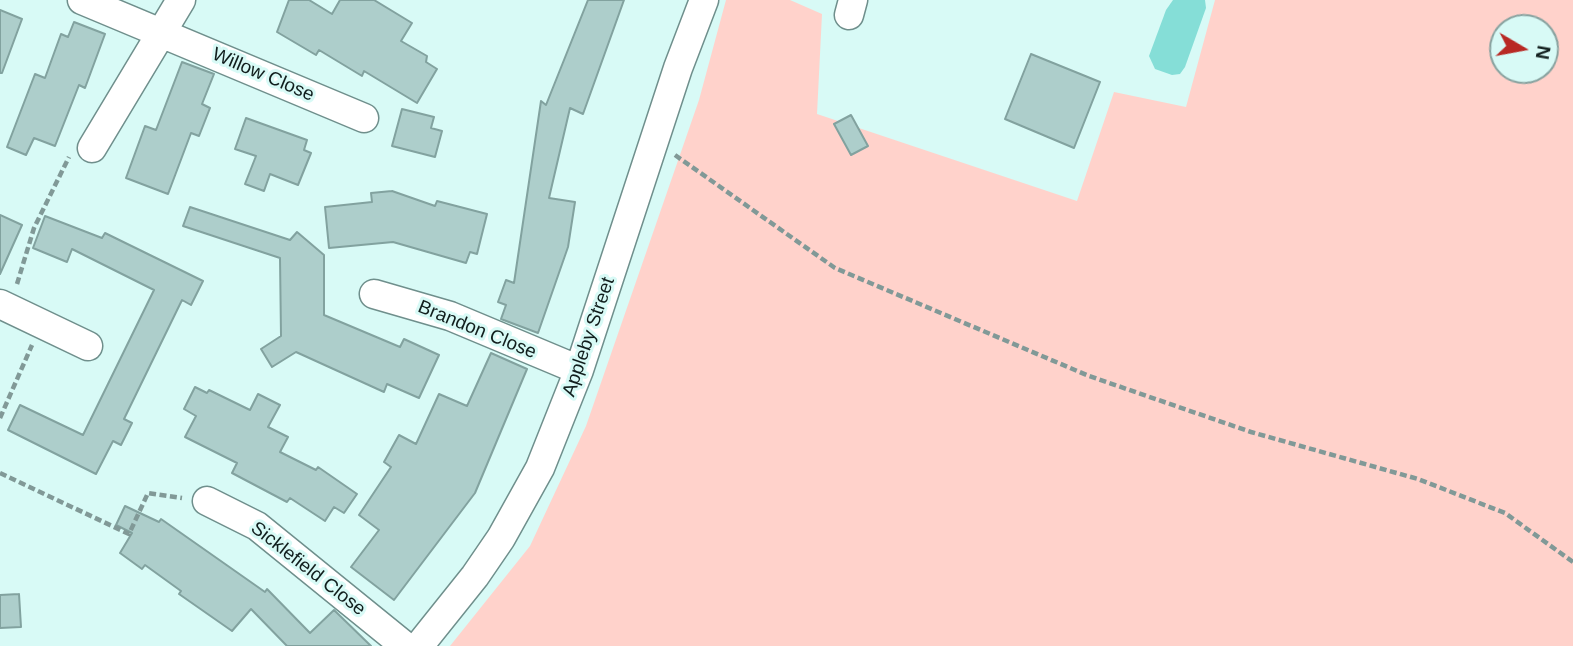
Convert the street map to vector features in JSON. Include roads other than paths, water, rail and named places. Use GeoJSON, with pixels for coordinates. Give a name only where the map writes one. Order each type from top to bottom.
{"type":"FeatureCollection","features":[{"type":"Feature","properties":{"kind":"street","name":"Willow Close"},"geometry":{"type":"LineString","coordinates":[[82,0],[364,118]]}},
{"type":"Feature","properties":{"kind":"street"},"geometry":{"type":"LineString","coordinates":[[92,149],[181,0]]}},
{"type":"Feature","properties":{"kind":"street","name":"Appleby Street"},"geometry":{"type":"LineString","coordinates":[[419,646],[475,576],[524,502],[561,422],[704,0]]}},
{"type":"Feature","properties":{"kind":"street","name":"Brandon Close"},"geometry":{"type":"LineString","coordinates":[[374,294],[450,316],[579,370]]}},
{"type":"Feature","properties":{"kind":"street"},"geometry":{"type":"LineString","coordinates":[[1,305],[88,346]]}},
{"type":"Feature","properties":{"kind":"street","name":"Sicklefield Close"},"geometry":{"type":"LineString","coordinates":[[207,501],[257,526],[405,646]]}},
{"type":"Feature","properties":{"kind":"water"},"geometry":{"type":"Polygon","coordinates":[[[1173,0],[1205,0],[1206,8],[1185,67],[1180,74],[1172,75],[1155,69],[1149,56],[1166,10],[1173,0]]]}}]}
